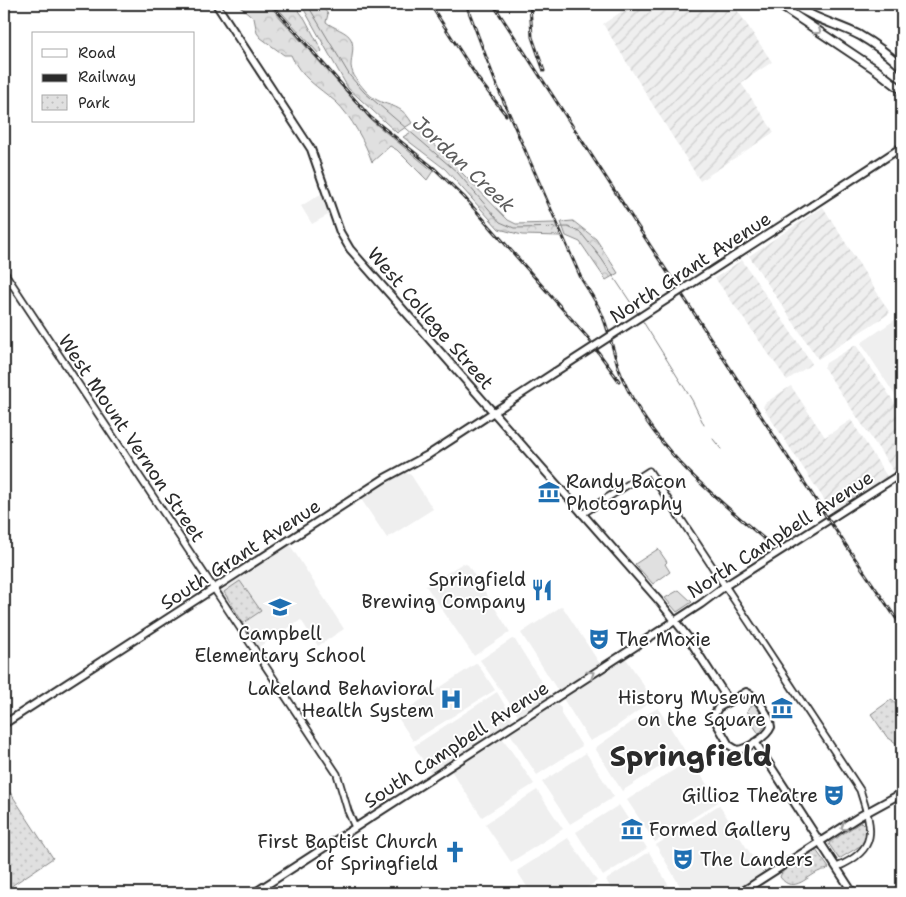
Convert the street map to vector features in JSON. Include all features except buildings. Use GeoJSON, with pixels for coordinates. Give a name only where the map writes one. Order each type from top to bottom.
{"type":"FeatureCollection","features":[{"type":"Feature","properties":{"kind":"main road","name":"West College Street"},"geometry":{"type":"LineString","coordinates":[[216,4],[311,149],[340,232],[346,243],[674,620],[729,701]]}},
{"type":"Feature","properties":{"kind":"main road"},"geometry":{"type":"LineString","coordinates":[[778,4],[875,69],[902,90]]}},
{"type":"Feature","properties":{"kind":"main road"},"geometry":{"type":"LineString","coordinates":[[793,4],[821,20],[858,35],[887,52],[902,67]]}},
{"type":"Feature","properties":{"kind":"main road","name":"North Grant Avenue"},"geometry":{"type":"LineString","coordinates":[[494,413],[902,147]]}},
{"type":"Feature","properties":{"kind":"main road","name":"South Grant Avenue"},"geometry":{"type":"LineString","coordinates":[[4,724],[385,478],[428,455],[494,413]]}},
{"type":"Feature","properties":{"kind":"main road","name":"North Campbell Avenue"},"geometry":{"type":"LineString","coordinates":[[674,620],[902,473]]}},
{"type":"Feature","properties":{"kind":"main road","name":"South Campbell Avenue"},"geometry":{"type":"LineString","coordinates":[[254,893],[674,620]]}},
{"type":"Feature","properties":{"kind":"main road"},"geometry":{"type":"LineString","coordinates":[[743,693],[750,693],[769,720],[769,732],[742,750],[734,749],[718,730],[713,719],[714,713],[729,701],[743,693]]}},
{"type":"Feature","properties":{"kind":"main road"},"geometry":{"type":"LineString","coordinates":[[755,742],[853,893]]}},
{"type":"Feature","properties":{"kind":"main road"},"geometry":{"type":"LineString","coordinates":[[740,893],[867,812],[902,793]]}},
{"type":"Feature","properties":{"kind":"street","name":"West Mount Vernon Street"},"geometry":{"type":"LineString","coordinates":[[4,272],[336,774],[355,827]]}},
{"type":"Feature","properties":{"kind":"street"},"geometry":{"type":"LineString","coordinates":[[582,514],[649,471],[860,790],[871,831],[869,842],[860,852],[837,868]]}},
{"type":"Feature","properties":{"kind":"shaded area"},"geometry":{"type":"Polygon","coordinates":[[[633,4],[733,4],[772,62],[741,83],[774,132],[700,181],[603,24],[633,4]]]}},
{"type":"Feature","properties":{"kind":"shaded area"},"geometry":{"type":"Polygon","coordinates":[[[319,195],[324,196],[328,215],[312,224],[301,206],[319,195]]]}},
{"type":"Feature","properties":{"kind":"shaded area"},"geometry":{"type":"Polygon","coordinates":[[[823,207],[890,313],[818,359],[749,256],[823,207]]]}},
{"type":"Feature","properties":{"kind":"shaded area"},"geometry":{"type":"Polygon","coordinates":[[[742,260],[812,364],[787,380],[715,278],[742,260]]]}},
{"type":"Feature","properties":{"kind":"shaded area"},"geometry":{"type":"Polygon","coordinates":[[[902,315],[902,406],[861,343],[902,315]]]}},
{"type":"Feature","properties":{"kind":"shaded area"},"geometry":{"type":"Polygon","coordinates":[[[856,345],[902,414],[902,469],[895,473],[824,368],[826,363],[856,345]]]}},
{"type":"Feature","properties":{"kind":"shaded area"},"geometry":{"type":"Polygon","coordinates":[[[791,386],[825,437],[851,420],[888,478],[835,511],[831,510],[763,407],[765,403],[791,386]]]}},
{"type":"Feature","properties":{"kind":"shaded area"},"geometry":{"type":"Polygon","coordinates":[[[404,472],[411,475],[433,509],[387,538],[361,499],[404,472]]]}},
{"type":"Feature","properties":{"kind":"shaded area","name":"Campbell Elementary School"},"geometry":{"type":"Polygon","coordinates":[[[290,545],[344,629],[318,646],[301,620],[257,648],[221,591],[290,545]]]}},
{"type":"Feature","properties":{"kind":"shaded area"},"geometry":{"type":"Polygon","coordinates":[[[463,563],[468,565],[510,632],[474,656],[426,586],[463,563]]]}},
{"type":"Feature","properties":{"kind":"shaded area"},"geometry":{"type":"Polygon","coordinates":[[[562,606],[600,664],[558,691],[521,633],[562,606]]]}},
{"type":"Feature","properties":{"kind":"shaded area"},"geometry":{"type":"Polygon","coordinates":[[[512,639],[515,640],[551,697],[519,717],[480,660],[512,639]]]}},
{"type":"Feature","properties":{"kind":"shaded area"},"geometry":{"type":"Polygon","coordinates":[[[623,657],[627,660],[653,700],[610,731],[590,741],[562,697],[623,657]]]}},
{"type":"Feature","properties":{"kind":"shaded area","name":"Lakeland Behavioral Health System"},"geometry":{"type":"Polygon","coordinates":[[[477,663],[495,690],[413,741],[397,716],[477,663]]]}},
{"type":"Feature","properties":{"kind":"shaded area"},"geometry":{"type":"Polygon","coordinates":[[[497,692],[514,721],[433,773],[430,772],[414,746],[497,692]]]}},
{"type":"Feature","properties":{"kind":"shaded area"},"geometry":{"type":"Polygon","coordinates":[[[554,702],[561,708],[561,714],[582,746],[537,775],[509,732],[554,702]]]}},
{"type":"Feature","properties":{"kind":"shaded area"},"geometry":{"type":"Polygon","coordinates":[[[658,708],[685,751],[622,791],[595,748],[632,722],[658,708]]]}},
{"type":"Feature","properties":{"kind":"shaded area"},"geometry":{"type":"Polygon","coordinates":[[[501,736],[534,784],[482,817],[450,769],[501,736]]]}},
{"type":"Feature","properties":{"kind":"shaded area"},"geometry":{"type":"Polygon","coordinates":[[[586,753],[614,797],[570,824],[542,782],[586,753]]]}},
{"type":"Feature","properties":{"kind":"shaded area"},"geometry":{"type":"Polygon","coordinates":[[[691,759],[718,802],[655,842],[627,800],[691,759]]]}},
{"type":"Feature","properties":{"kind":"shaded area"},"geometry":{"type":"Polygon","coordinates":[[[537,790],[563,829],[511,862],[485,824],[537,790]]]}},
{"type":"Feature","properties":{"kind":"shaded area"},"geometry":{"type":"Polygon","coordinates":[[[619,805],[647,848],[603,876],[576,832],[619,805]]]}},
{"type":"Feature","properties":{"kind":"shaded area"},"geometry":{"type":"Polygon","coordinates":[[[719,805],[763,873],[732,893],[684,893],[656,845],[719,805]]]}},
{"type":"Feature","properties":{"kind":"shaded area"},"geometry":{"type":"Polygon","coordinates":[[[568,838],[597,881],[579,893],[531,893],[517,871],[568,838]]]}},
{"type":"Feature","properties":{"kind":"shaded area"},"geometry":{"type":"Polygon","coordinates":[[[649,852],[673,893],[614,893],[606,880],[649,852]]]}},
{"type":"Feature","properties":{"kind":"green space"},"geometry":{"type":"Polygon","coordinates":[[[237,4],[268,4],[372,121],[433,171],[427,180],[397,150],[390,146],[372,162],[357,130],[342,108],[304,76],[291,55],[284,55],[261,38],[257,33],[254,18],[237,4]]]}},
{"type":"Feature","properties":{"kind":"green space"},"geometry":{"type":"Polygon","coordinates":[[[274,4],[294,4],[305,19],[322,51],[319,54],[274,4]]]}},
{"type":"Feature","properties":{"kind":"green space"},"geometry":{"type":"Polygon","coordinates":[[[301,4],[320,4],[328,14],[326,22],[351,39],[353,45],[351,66],[354,76],[360,84],[377,100],[401,110],[412,123],[397,133],[348,88],[301,4]]]}},
{"type":"Feature","properties":{"kind":"green space"},"geometry":{"type":"Polygon","coordinates":[[[418,128],[508,220],[516,224],[555,223],[561,236],[522,235],[499,229],[445,169],[403,137],[418,128]]]}},
{"type":"Feature","properties":{"kind":"green space"},"geometry":{"type":"Polygon","coordinates":[[[573,221],[596,239],[618,273],[606,280],[580,242],[566,236],[561,222],[573,221]]]}},
{"type":"Feature","properties":{"kind":"green space"},"geometry":{"type":"Polygon","coordinates":[[[658,549],[667,562],[665,564],[670,572],[653,584],[635,564],[658,549]]]}},
{"type":"Feature","properties":{"kind":"green space"},"geometry":{"type":"Polygon","coordinates":[[[240,581],[261,611],[243,623],[224,592],[240,581]]]}},
{"type":"Feature","properties":{"kind":"green space"},"geometry":{"type":"Polygon","coordinates":[[[679,590],[692,602],[677,612],[665,598],[679,590]]]}},
{"type":"Feature","properties":{"kind":"green space"},"geometry":{"type":"Polygon","coordinates":[[[892,699],[902,714],[902,747],[887,737],[871,714],[892,699]]]}},
{"type":"Feature","properties":{"kind":"green space"},"geometry":{"type":"Polygon","coordinates":[[[754,703],[765,720],[762,722],[765,726],[759,734],[747,716],[749,714],[747,711],[754,703]]]}},
{"type":"Feature","properties":{"kind":"green space"},"geometry":{"type":"Polygon","coordinates":[[[4,783],[53,858],[4,891],[4,783]]]}},
{"type":"Feature","properties":{"kind":"green space"},"geometry":{"type":"Polygon","coordinates":[[[861,822],[866,827],[865,843],[839,859],[829,844],[830,842],[861,822]]]}},
{"type":"Feature","properties":{"kind":"green space"},"geometry":{"type":"Polygon","coordinates":[[[816,850],[828,869],[817,872],[796,884],[785,882],[780,877],[782,872],[816,850]]]}},
{"type":"Feature","properties":{"kind":"waterway","name":"Jordan Creek"},"geometry":{"type":"LineString","coordinates":[[307,4],[350,76],[364,92],[457,172],[500,222],[514,228],[568,227],[581,233],[601,258],[639,315]]}},
{"type":"Feature","properties":{"kind":"waterway","name":"Jordan Creek"},"geometry":{"type":"LineString","coordinates":[[642,320],[692,400],[704,425]]}},
{"type":"Feature","properties":{"kind":"waterway","name":"Jordan Creek"},"geometry":{"type":"LineString","coordinates":[[713,439],[721,449]]}},
{"type":"Feature","properties":{"kind":"railway"},"geometry":{"type":"LineString","coordinates":[[271,4],[370,117],[435,169],[464,197],[588,338],[619,381]]}},
{"type":"Feature","properties":{"kind":"railway"},"geometry":{"type":"LineString","coordinates":[[430,4],[479,80],[506,115]]}},
{"type":"Feature","properties":{"kind":"railway"},"geometry":{"type":"LineString","coordinates":[[466,4],[497,86],[581,278],[603,316],[619,369],[635,402],[649,426],[685,468],[725,506],[768,542]]}},
{"type":"Feature","properties":{"kind":"railway"},"geometry":{"type":"LineString","coordinates":[[493,4],[828,519],[902,627]]}},
{"type":"Feature","properties":{"kind":"railway"},"geometry":{"type":"LineString","coordinates":[[530,4],[532,37],[544,71]]}},
{"type":"Feature","properties":{"kind":"place","name":"Randy Bacon Photography"},"geometry":{"type":"Point","coordinates":[549,492]}},
{"type":"Feature","properties":{"kind":"place","name":"Springfield Brewing Company"},"geometry":{"type":"Point","coordinates":[542,590]}},
{"type":"Feature","properties":{"kind":"place","name":"Campbell Elementary School"},"geometry":{"type":"Point","coordinates":[280,607]}},
{"type":"Feature","properties":{"kind":"place","name":"The Moxie"},"geometry":{"type":"Point","coordinates":[599,639]}},
{"type":"Feature","properties":{"kind":"place","name":"Lakeland Behavioral Health System"},"geometry":{"type":"Point","coordinates":[451,699]}},
{"type":"Feature","properties":{"kind":"place","name":"History Museum on the Square"},"geometry":{"type":"Point","coordinates":[782,708]}},
{"type":"Feature","properties":{"kind":"place","name":"Gillioz Theatre"},"geometry":{"type":"Point","coordinates":[834,795]}},
{"type":"Feature","properties":{"kind":"place","name":"Formed Gallery"},"geometry":{"type":"Point","coordinates":[632,829]}},
{"type":"Feature","properties":{"kind":"place","name":"First Baptist Church of Springfield"},"geometry":{"type":"Point","coordinates":[455,852]}},
{"type":"Feature","properties":{"kind":"place","name":"The Landers"},"geometry":{"type":"Point","coordinates":[683,859]}},
{"type":"Feature","properties":{"kind":"district","name":"Springfield"},"geometry":{"type":"Point","coordinates":[691,756]}}]}
